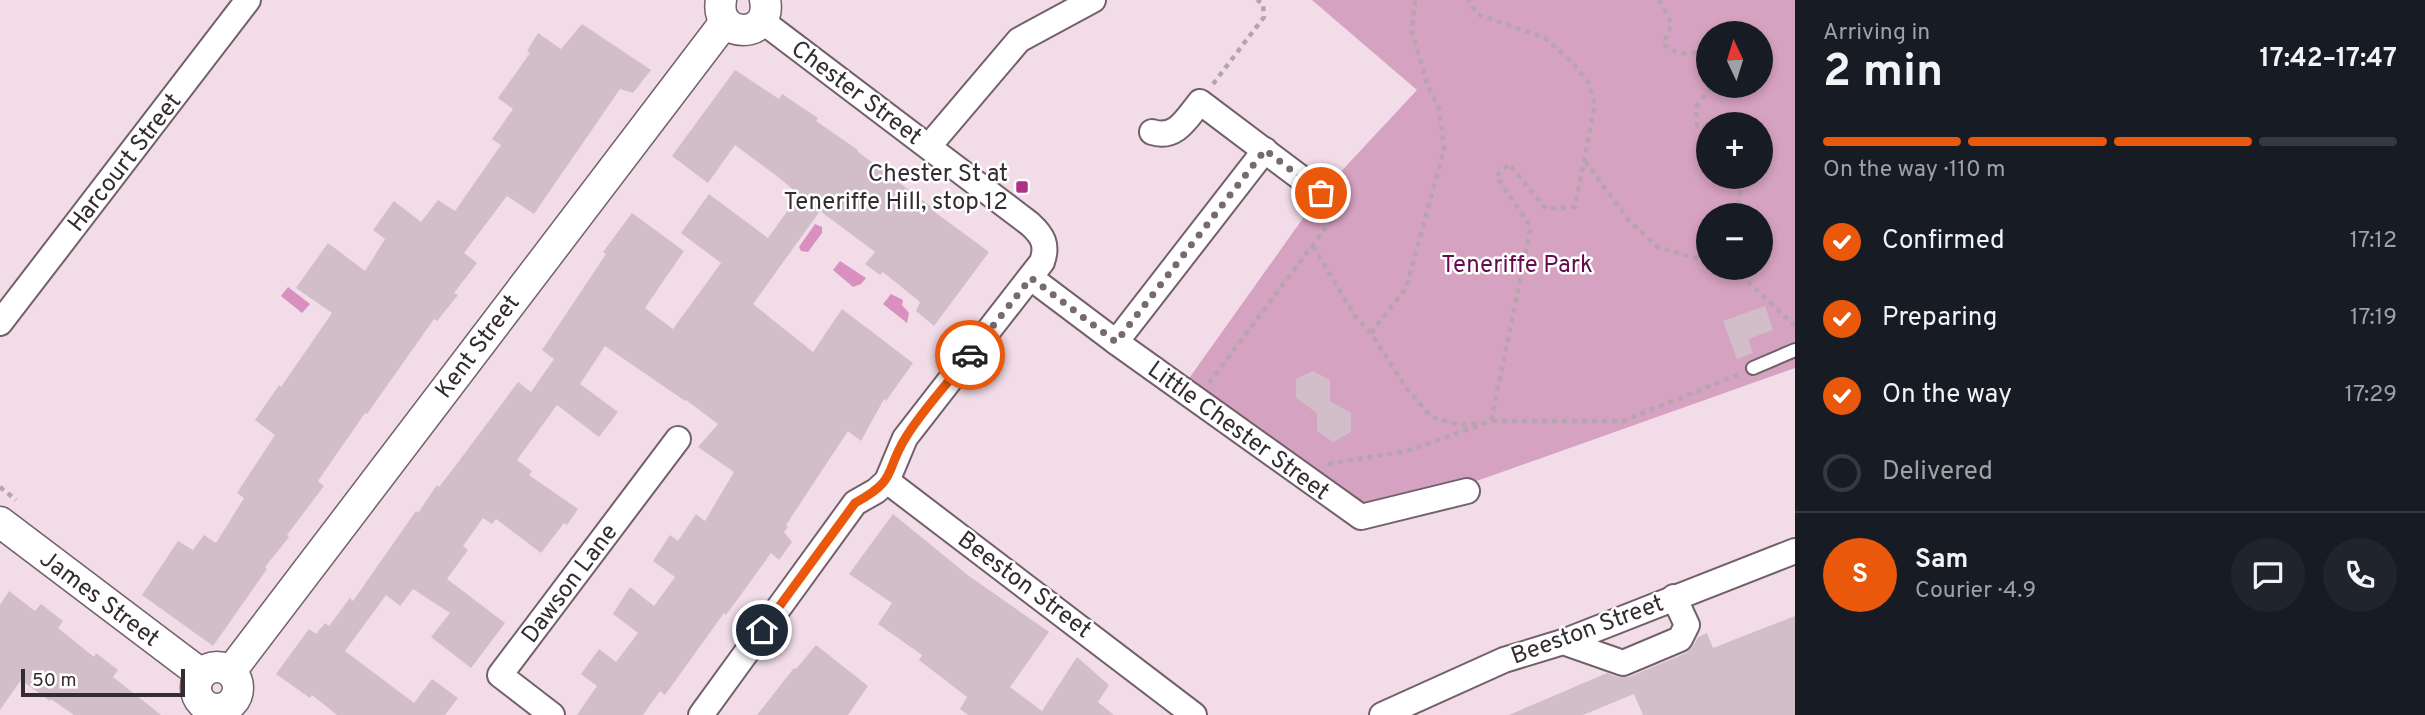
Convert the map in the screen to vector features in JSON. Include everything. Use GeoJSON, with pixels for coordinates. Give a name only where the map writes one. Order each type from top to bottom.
{"type":"FeatureCollection","features":[{"type":"Feature","properties":{"kind":"street","name":"Harcourt Street"},"geometry":{"type":"LineString","coordinates":[[0,323],[248,0]]}},
{"type":"Feature","properties":{"kind":"street"},"geometry":{"type":"LineString","coordinates":[[929,146],[1019,40],[1093,0]]}},
{"type":"Feature","properties":{"kind":"street","name":"Kent Street"},"geometry":{"type":"LineString","coordinates":[[239,695],[723,11],[737,30],[744,31],[757,26],[764,11]]}},
{"type":"Feature","properties":{"kind":"street","name":"Chester Street"},"geometry":{"type":"LineString","coordinates":[[764,11],[1041,234],[1046,244],[1042,262],[1031,278]]}},
{"type":"Feature","properties":{"kind":"street"},"geometry":{"type":"LineString","coordinates":[[1152,132],[1161,135],[1177,131],[1200,102],[1321,193]]}},
{"type":"Feature","properties":{"kind":"street"},"geometry":{"type":"LineString","coordinates":[[1116,342],[1265,150]]}},
{"type":"Feature","properties":{"kind":"street"},"geometry":{"type":"LineString","coordinates":[[701,715],[855,503],[887,481],[905,438],[1031,278]]}},
{"type":"Feature","properties":{"kind":"street","name":"Little Chester Street"},"geometry":{"type":"LineString","coordinates":[[1031,278],[1361,517],[1467,491]]}},
{"type":"Feature","properties":{"kind":"street","name":"Dawson Lane"},"geometry":{"type":"LineString","coordinates":[[552,715],[500,675],[678,439]]}},
{"type":"Feature","properties":{"kind":"street","name":"Beeston Street"},"geometry":{"type":"LineString","coordinates":[[887,481],[1195,715]]}},
{"type":"Feature","properties":{"kind":"street","name":"James Street"},"geometry":{"type":"LineString","coordinates":[[0,522],[201,674]]}},
{"type":"Feature","properties":{"kind":"street","name":"Beeston Street"},"geometry":{"type":"LineString","coordinates":[[1382,715],[1504,660],[1563,642],[1795,551]]}},
{"type":"Feature","properties":{"kind":"street"},"geometry":{"type":"LineString","coordinates":[[1563,642],[1623,663],[1680,639],[1687,625],[1674,597]]}},
{"type":"Feature","properties":{"kind":"street"},"geometry":{"type":"LineString","coordinates":[[215,666],[239,695],[221,709],[201,710],[195,687],[201,674],[215,666]]}},
{"type":"Feature","properties":{"kind":"lane"},"geometry":{"type":"LineString","coordinates":[[1753,368],[1795,350]]}},
{"type":"Feature","properties":{"kind":"path"},"geometry":{"type":"LineString","coordinates":[[1200,102],[1264,17],[1263,4],[1257,0]]}},
{"type":"Feature","properties":{"kind":"path"},"geometry":{"type":"LineString","coordinates":[[1371,333],[1406,288],[1444,150],[1439,109],[1427,84],[1412,32],[1415,0]]}},
{"type":"Feature","properties":{"kind":"path"},"geometry":{"type":"LineString","coordinates":[[1468,0],[1477,14],[1545,38],[1574,64],[1588,82],[1595,104],[1575,207],[1546,209],[1509,164],[1496,176],[1531,227],[1491,421]]}},
{"type":"Feature","properties":{"kind":"path"},"geometry":{"type":"LineString","coordinates":[[1659,0],[1672,24],[1663,44],[1676,54],[1696,53]]}},
{"type":"Feature","properties":{"kind":"path"},"geometry":{"type":"LineString","coordinates":[[1585,160],[1629,221],[1658,247],[1696,258]]}},
{"type":"Feature","properties":{"kind":"path"},"geometry":{"type":"LineString","coordinates":[[1197,400],[1332,218],[1321,193]]}},
{"type":"Feature","properties":{"kind":"path"},"geometry":{"type":"LineString","coordinates":[[1313,246],[1355,316],[1371,333],[1405,386],[1430,417],[1460,425],[1491,421],[1623,421],[1753,368]]}},
{"type":"Feature","properties":{"kind":"path"},"geometry":{"type":"LineString","coordinates":[[1746,280],[1795,326]]}},
{"type":"Feature","properties":{"kind":"path"},"geometry":{"type":"LineString","coordinates":[[1324,465],[1407,451],[1491,421]]}},
{"type":"Feature","properties":{"kind":"green space","name":"Teneriffe Park"},"geometry":{"type":"Polygon","coordinates":[[[1312,0],[1795,0],[1795,368],[1468,484],[1368,507],[1185,390],[1190,377],[1321,193],[1417,90],[1312,0]]]}},
{"type":"Feature","properties":{"kind":"shaded area"},"geometry":{"type":"Polygon","coordinates":[[[815,224],[822,227],[822,233],[808,252],[801,251],[799,247],[815,224]]]}},
{"type":"Feature","properties":{"kind":"shaded area"},"geometry":{"type":"Polygon","coordinates":[[[840,261],[866,278],[861,284],[853,287],[833,270],[840,261]]]}},
{"type":"Feature","properties":{"kind":"shaded area"},"geometry":{"type":"Polygon","coordinates":[[[288,287],[310,304],[302,313],[281,296],[288,287]]]}},
{"type":"Feature","properties":{"kind":"shaded area"},"geometry":{"type":"Polygon","coordinates":[[[891,294],[903,300],[902,305],[909,313],[907,323],[883,304],[891,294]]]}},
{"type":"Feature","properties":{"kind":"building"},"geometry":{"type":"Polygon","coordinates":[[[582,24],[651,70],[633,93],[620,89],[534,214],[507,196],[464,253],[477,263],[454,293],[458,295],[437,321],[434,319],[367,414],[365,413],[318,481],[324,486],[287,535],[289,537],[265,567],[267,569],[213,646],[142,595],[178,541],[193,550],[204,535],[216,543],[244,498],[237,493],[275,435],[255,420],[332,313],[296,288],[328,243],[365,271],[385,239],[373,230],[394,201],[421,222],[438,200],[455,211],[501,145],[492,139],[513,109],[498,98],[530,53],[527,51],[538,33],[561,49],[582,24]]]}},
{"type":"Feature","properties":{"kind":"building"},"geometry":{"type":"Polygon","coordinates":[[[735,70],[779,99],[782,94],[818,118],[816,121],[858,150],[989,252],[934,326],[916,311],[920,302],[883,272],[880,275],[865,264],[875,252],[820,211],[753,304],[813,352],[842,309],[913,363],[886,401],[884,399],[861,441],[848,431],[786,525],[788,527],[784,532],[792,542],[779,560],[771,553],[665,695],[660,691],[643,715],[577,715],[597,686],[581,674],[599,649],[616,662],[638,633],[613,614],[630,587],[654,606],[675,577],[653,561],[670,535],[678,541],[696,514],[705,521],[734,472],[698,447],[718,424],[605,346],[580,384],[618,412],[599,437],[557,405],[517,460],[532,471],[529,475],[578,509],[541,553],[496,519],[492,524],[483,518],[463,546],[468,550],[447,579],[505,623],[471,668],[431,637],[450,613],[413,589],[400,606],[386,595],[345,651],[414,703],[432,679],[458,698],[445,715],[337,715],[312,695],[310,698],[276,674],[309,629],[316,634],[325,623],[329,626],[350,598],[353,601],[416,511],[418,513],[437,485],[439,487],[518,382],[531,392],[554,359],[542,350],[606,254],[603,252],[632,213],[684,251],[645,308],[673,329],[721,263],[681,233],[709,194],[768,238],[799,195],[782,180],[735,145],[708,183],[672,156],[735,70]]]}},
{"type":"Feature","properties":{"kind":"building"},"geometry":{"type":"Polygon","coordinates":[[[1765,306],[1773,330],[1748,339],[1753,353],[1737,359],[1723,321],[1765,306]]]}},
{"type":"Feature","properties":{"kind":"building"},"geometry":{"type":"Polygon","coordinates":[[[1313,371],[1330,380],[1330,401],[1351,413],[1351,432],[1333,442],[1317,431],[1317,413],[1296,398],[1296,379],[1313,371]]]}},
{"type":"Feature","properties":{"kind":"building"},"geometry":{"type":"Polygon","coordinates":[[[893,514],[969,576],[1049,632],[1010,687],[1042,711],[1077,657],[1109,685],[1098,702],[1114,715],[968,715],[960,709],[967,697],[919,660],[922,655],[878,624],[892,603],[849,574],[893,514]]]}},
{"type":"Feature","properties":{"kind":"building"},"geometry":{"type":"Polygon","coordinates":[[[9,591],[35,611],[41,604],[63,621],[58,628],[94,657],[96,653],[118,670],[113,677],[161,715],[74,715],[21,680],[0,710],[0,605],[9,591]]]}},
{"type":"Feature","properties":{"kind":"building"},"geometry":{"type":"Polygon","coordinates":[[[1795,616],[1795,715],[1643,715],[1634,694],[1583,715],[1509,715],[1607,673],[1629,677],[1686,653],[1698,637],[1707,633],[1713,648],[1795,616]]]}},
{"type":"Feature","properties":{"kind":"building"},"geometry":{"type":"Polygon","coordinates":[[[816,645],[868,686],[848,715],[757,715],[794,668],[796,669],[816,645]]]}},
{"type":"Feature","properties":{"kind":"way so far"},"geometry":{"type":"LineString","coordinates":[[970,355],[1031,278],[1116,342],[1265,150],[1321,193]]}},
{"type":"Feature","properties":{"kind":"place","name":"Chester St at Teneriffe Hill, stop 12"},"geometry":{"type":"Point","coordinates":[1022,187]}},
{"type":"Feature","properties":{"kind":"route"},"geometry":{"type":"LineString","coordinates":[[762,630],[855,503],[887,481],[905,438],[970,355]]}}]}
